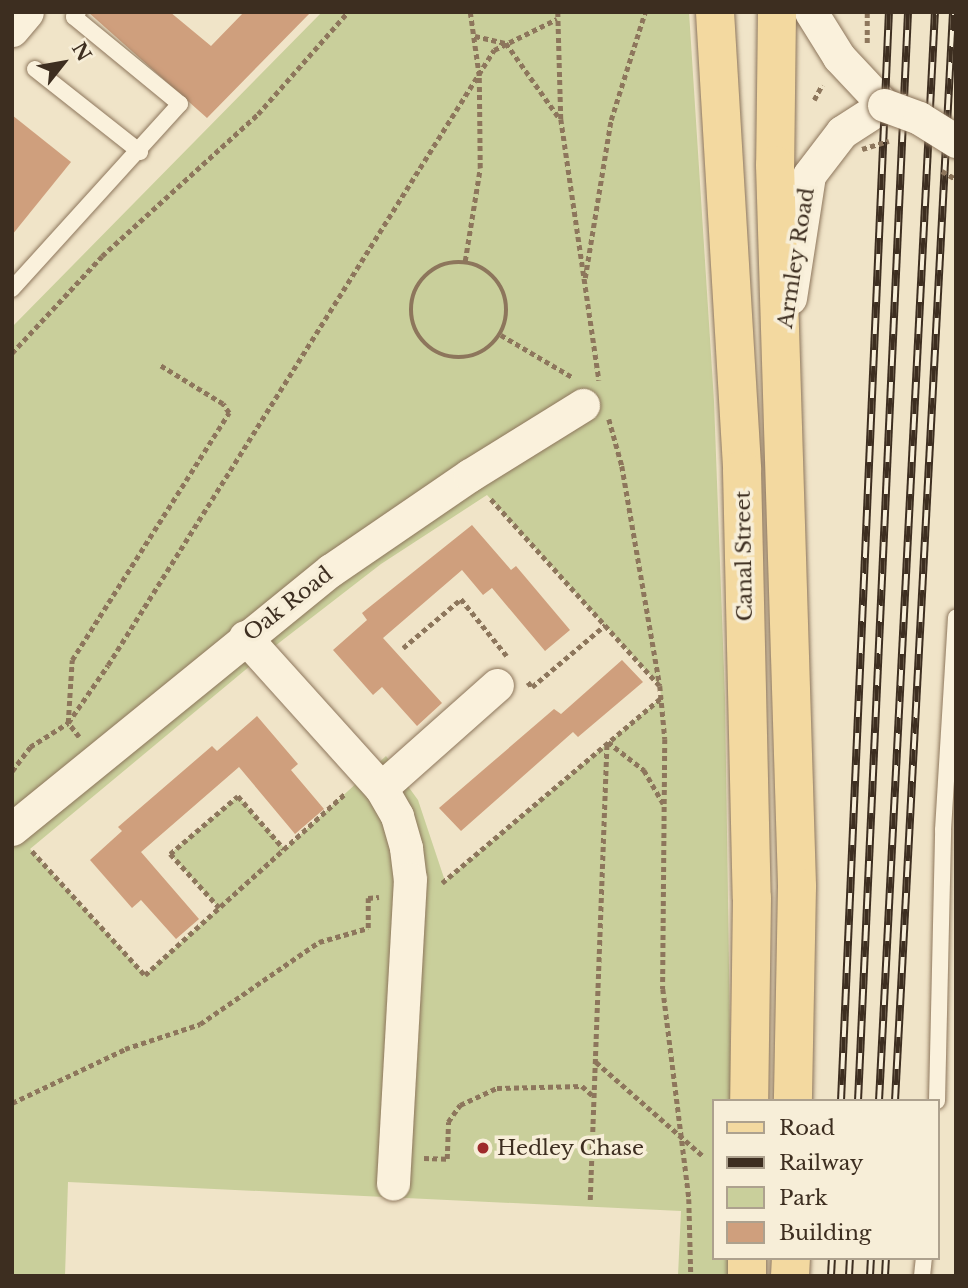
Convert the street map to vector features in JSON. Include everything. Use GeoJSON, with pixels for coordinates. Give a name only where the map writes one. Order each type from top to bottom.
{"type":"FeatureCollection","features":[{"type":"Feature","properties":{"kind":"main road","name":"Canal Street"},"geometry":{"type":"LineString","coordinates":[[715,12],[742,470],[752,898],[749,1099]]}},
{"type":"Feature","properties":{"kind":"main road","name":"Canal Street"},"geometry":{"type":"LineString","coordinates":[[777,12],[780,360],[797,887],[793,1099]]}},
{"type":"Feature","properties":{"kind":"street"},"geometry":{"type":"LineString","coordinates":[[12,30],[27,12]]}},
{"type":"Feature","properties":{"kind":"street"},"geometry":{"type":"LineString","coordinates":[[820,18],[884,106],[919,118],[956,141]]}},
{"type":"Feature","properties":{"kind":"street","name":"Armley Road"},"geometry":{"type":"LineString","coordinates":[[780,360],[809,175],[842,132],[884,106]]}},
{"type":"Feature","properties":{"kind":"street","name":"Oak Road"},"geometry":{"type":"LineString","coordinates":[[21,839],[245,638],[331,570],[592,394]]}},
{"type":"Feature","properties":{"kind":"street"},"geometry":{"type":"LineString","coordinates":[[245,638],[375,780],[397,816],[406,848],[408,913],[394,1171]]}},
{"type":"Feature","properties":{"kind":"street"},"geometry":{"type":"LineString","coordinates":[[375,780],[510,674]]}},
{"type":"Feature","properties":{"kind":"lane"},"geometry":{"type":"LineString","coordinates":[[12,289],[140,152],[180,104],[74,17],[78,12]]}},
{"type":"Feature","properties":{"kind":"lane"},"geometry":{"type":"LineString","coordinates":[[35,69],[140,152]]}},
{"type":"Feature","properties":{"kind":"lane"},"geometry":{"type":"LineString","coordinates":[[937,1099],[943,830],[956,617]]}},
{"type":"Feature","properties":{"kind":"path"},"geometry":{"type":"LineString","coordinates":[[12,353],[102,256],[258,114],[348,12]]}},
{"type":"Feature","properties":{"kind":"path"},"geometry":{"type":"LineString","coordinates":[[465,261],[481,167],[479,76],[470,12]]}},
{"type":"Feature","properties":{"kind":"path"},"geometry":{"type":"LineString","coordinates":[[558,12],[561,119],[584,282],[592,394],[622,466],[660,686],[664,805],[663,989],[689,1199],[691,1276]]}},
{"type":"Feature","properties":{"kind":"path"},"geometry":{"type":"LineString","coordinates":[[584,282],[611,120],[645,12]]}},
{"type":"Feature","properties":{"kind":"path"},"geometry":{"type":"LineString","coordinates":[[867,12],[868,34]]}},
{"type":"Feature","properties":{"kind":"path"},"geometry":{"type":"LineString","coordinates":[[12,771],[30,747],[68,723],[494,50],[557,19]]}},
{"type":"Feature","properties":{"kind":"path"},"geometry":{"type":"LineString","coordinates":[[475,36],[506,43],[561,119]]}},
{"type":"Feature","properties":{"kind":"path"},"geometry":{"type":"LineString","coordinates":[[862,149],[892,141]]}},
{"type":"Feature","properties":{"kind":"path"},"geometry":{"type":"LineString","coordinates":[[934,166],[956,179]]}},
{"type":"Feature","properties":{"kind":"path"},"geometry":{"type":"LineString","coordinates":[[465,261],[490,273],[506,295],[506,323],[500,335],[476,355],[453,357],[431,348],[413,323],[414,292],[423,278],[442,265],[465,261]]}},
{"type":"Feature","properties":{"kind":"path"},"geometry":{"type":"LineString","coordinates":[[500,335],[592,394]]}},
{"type":"Feature","properties":{"kind":"path"},"geometry":{"type":"LineString","coordinates":[[68,723],[72,660],[229,412],[223,404],[159,365]]}},
{"type":"Feature","properties":{"kind":"path"},"geometry":{"type":"LineString","coordinates":[[470,475],[660,686]]}},
{"type":"Feature","properties":{"kind":"path"},"geometry":{"type":"LineString","coordinates":[[403,648],[461,599],[510,674],[532,687],[605,625]]}},
{"type":"Feature","properties":{"kind":"path"},"geometry":{"type":"LineString","coordinates":[[12,1102],[125,1049],[201,1024],[319,942],[368,928],[368,898],[395,897],[408,913],[607,741],[661,698]]}},
{"type":"Feature","properties":{"kind":"path"},"geometry":{"type":"LineString","coordinates":[[607,741],[644,770],[664,805]]}},
{"type":"Feature","properties":{"kind":"path"},"geometry":{"type":"LineString","coordinates":[[590,1200],[607,741]]}},
{"type":"Feature","properties":{"kind":"path"},"geometry":{"type":"LineString","coordinates":[[21,839],[145,975],[284,849],[375,780]]}},
{"type":"Feature","properties":{"kind":"path"},"geometry":{"type":"LineString","coordinates":[[219,908],[170,854],[238,796],[284,849]]}},
{"type":"Feature","properties":{"kind":"path"},"geometry":{"type":"LineString","coordinates":[[595,1062],[680,1132],[703,1156]]}},
{"type":"Feature","properties":{"kind":"path"},"geometry":{"type":"LineString","coordinates":[[394,1171],[447,1159],[448,1122],[460,1105],[497,1088],[582,1086],[593,1096]]}},
{"type":"Feature","properties":{"kind":"green space"},"geometry":{"type":"Polygon","coordinates":[[[322,12],[689,12],[714,401],[725,698],[731,1099],[712,1099],[712,1260],[729,1260],[729,1276],[678,1276],[681,1211],[68,1182],[65,1276],[12,1276],[12,327],[322,12]],[[487,495],[381,564],[262,656],[30,849],[145,975],[219,908],[170,854],[238,796],[285,849],[386,756],[418,800],[445,881],[661,698],[660,686],[487,495]]]}},
{"type":"Feature","properties":{"kind":"building"},"geometry":{"type":"Polygon","coordinates":[[[88,12],[170,12],[211,46],[244,12],[311,12],[207,118],[88,12]]]}},
{"type":"Feature","properties":{"kind":"building"},"geometry":{"type":"Polygon","coordinates":[[[12,115],[71,162],[12,235],[12,115]]]}},
{"type":"Feature","properties":{"kind":"building"},"geometry":{"type":"Polygon","coordinates":[[[472,525],[511,570],[516,566],[570,630],[545,651],[492,588],[483,595],[462,570],[383,638],[442,703],[417,726],[382,687],[373,695],[333,650],[367,620],[362,613],[472,525]]]}},
{"type":"Feature","properties":{"kind":"building"},"geometry":{"type":"Polygon","coordinates":[[[622,660],[643,682],[578,737],[573,732],[461,831],[439,808],[554,709],[561,714],[622,660]]]}},
{"type":"Feature","properties":{"kind":"building"},"geometry":{"type":"Polygon","coordinates":[[[257,716],[298,764],[291,770],[324,809],[295,834],[239,767],[141,852],[199,919],[176,939],[141,900],[132,908],[90,860],[122,831],[118,827],[212,746],[217,751],[257,716]]]}},
{"type":"Feature","properties":{"kind":"railway"},"geometry":{"type":"LineString","coordinates":[[841,1099],[889,12]]}},
{"type":"Feature","properties":{"kind":"railway"},"geometry":{"type":"LineString","coordinates":[[858,1099],[908,12]]}},
{"type":"Feature","properties":{"kind":"railway"},"geometry":{"type":"LineString","coordinates":[[879,1099],[935,12]]}},
{"type":"Feature","properties":{"kind":"railway"},"geometry":{"type":"LineString","coordinates":[[895,1099],[953,12]]}},
{"type":"Feature","properties":{"kind":"railway"},"geometry":{"type":"LineString","coordinates":[[831,1276],[832,1260]]}},
{"type":"Feature","properties":{"kind":"railway"},"geometry":{"type":"LineString","coordinates":[[849,1276],[850,1260]]}},
{"type":"Feature","properties":{"kind":"railway"},"geometry":{"type":"LineString","coordinates":[[870,1276],[871,1260]]}},
{"type":"Feature","properties":{"kind":"railway"},"geometry":{"type":"LineString","coordinates":[[885,1276],[886,1260]]}},
{"type":"Feature","properties":{"kind":"place","name":"Hedley Chase"},"geometry":{"type":"Point","coordinates":[483,1148]}}]}
